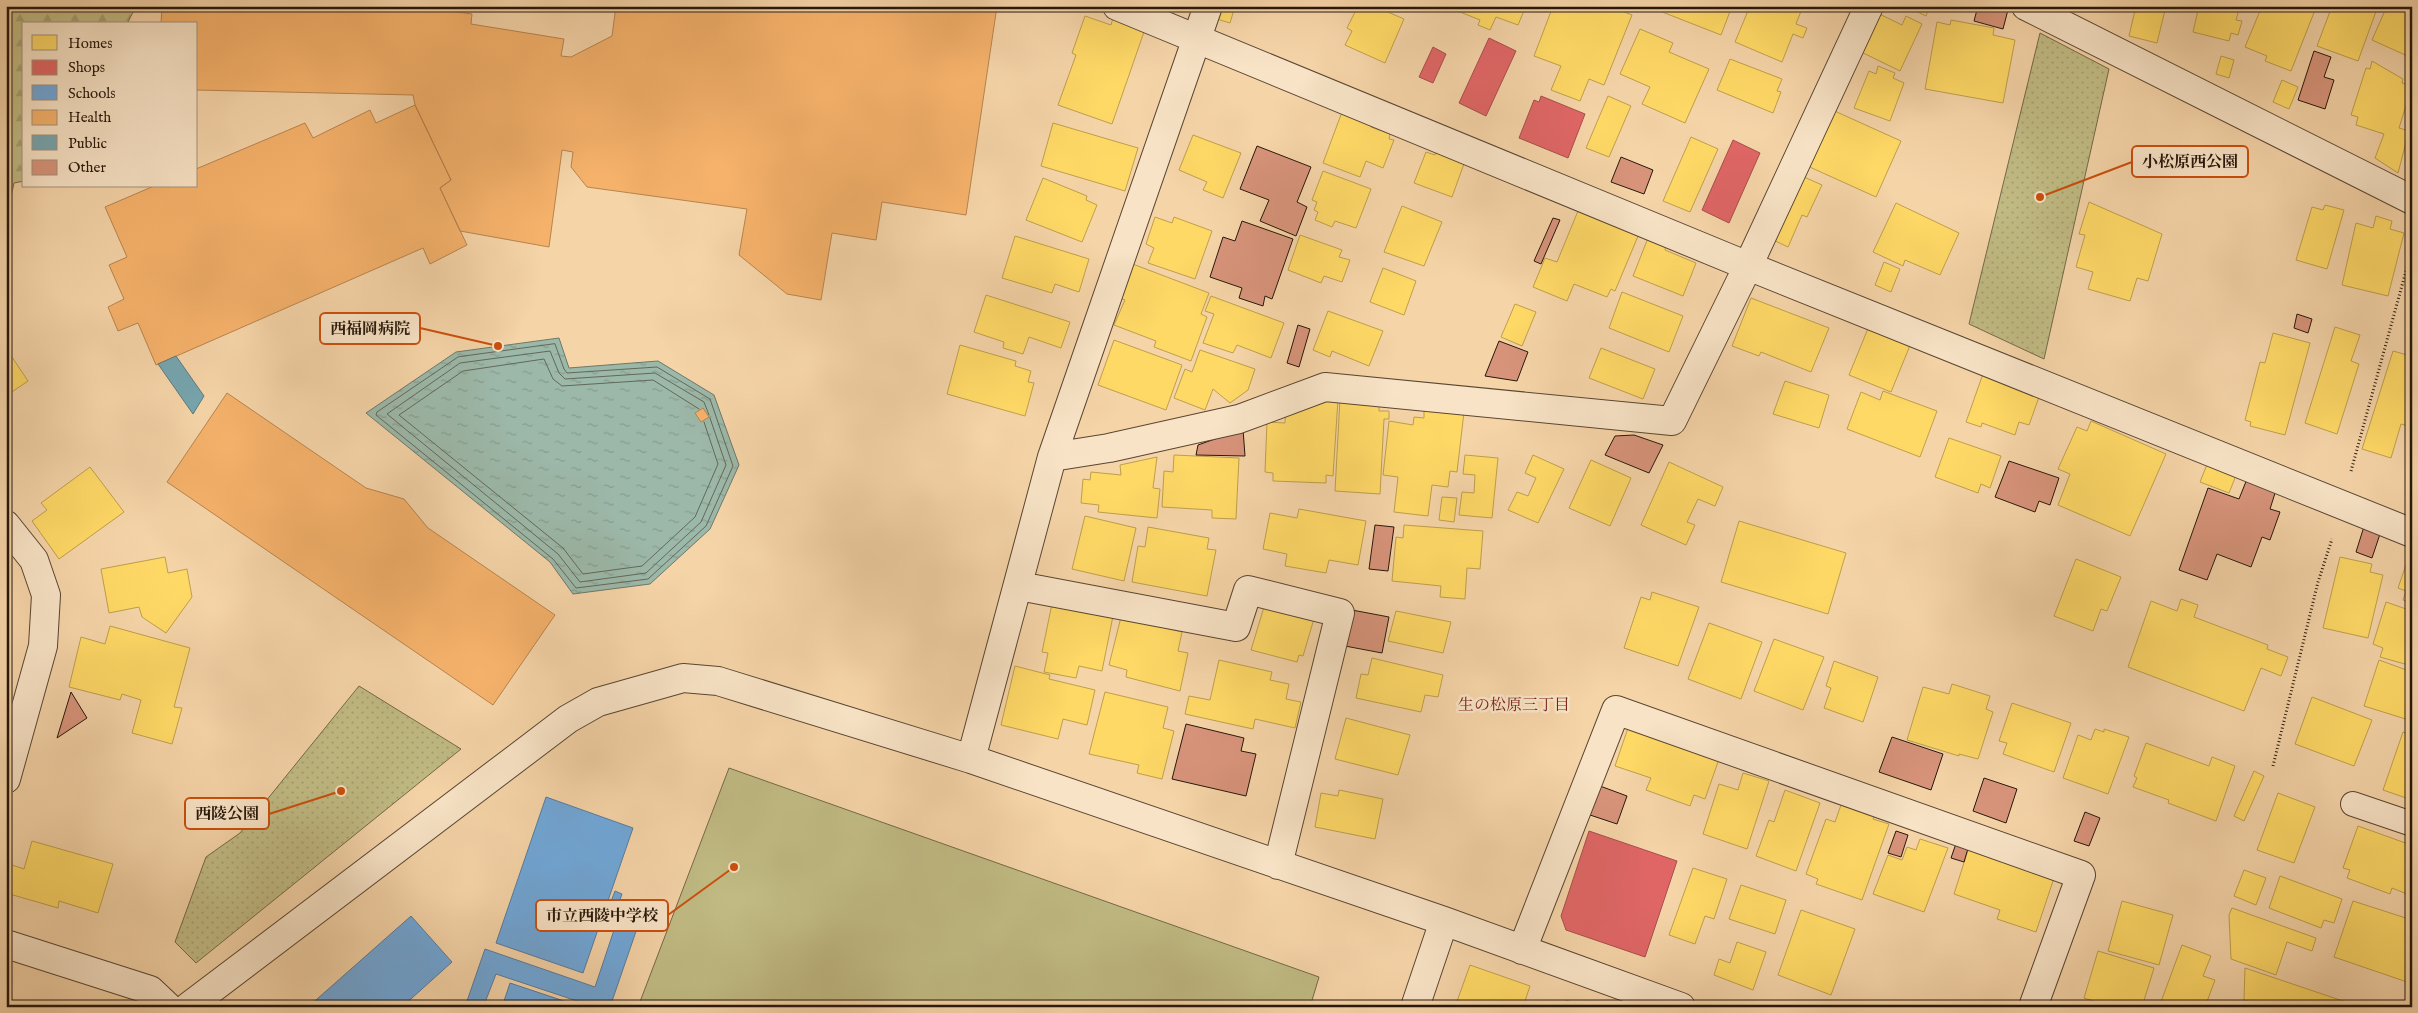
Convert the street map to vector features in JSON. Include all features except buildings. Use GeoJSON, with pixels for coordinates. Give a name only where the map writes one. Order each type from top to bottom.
{"type":"FeatureCollection","features":[{"type":"Feature","properties":{"kind":"street"},"geometry":{"type":"LineString","coordinates":[[1117,6],[1748,266],[2412,533]]}},
{"type":"Feature","properties":{"kind":"street"},"geometry":{"type":"LineString","coordinates":[[971,759],[1019,586],[1032,525],[1052,457],[1208,6]]}},
{"type":"Feature","properties":{"kind":"street"},"geometry":{"type":"LineString","coordinates":[[1052,457],[1109,448],[1239,419],[1325,387],[1672,421],[1748,266],[1870,6]]}},
{"type":"Feature","properties":{"kind":"street"},"geometry":{"type":"LineString","coordinates":[[2026,6],[2412,200]]}},
{"type":"Feature","properties":{"kind":"street"},"geometry":{"type":"LineString","coordinates":[[6,525],[34,560],[46,595],[44,646],[6,779]]}},
{"type":"Feature","properties":{"kind":"street"},"geometry":{"type":"LineString","coordinates":[[1019,586],[1236,627],[1248,590],[1340,613],[1278,865]]}},
{"type":"Feature","properties":{"kind":"street"},"geometry":{"type":"LineString","coordinates":[[188,1007],[568,719],[598,702],[683,678],[718,681],[971,759],[1444,922],[1671,1005]]}},
{"type":"Feature","properties":{"kind":"street"},"geometry":{"type":"LineString","coordinates":[[1522,950],[1616,710],[2081,875],[2033,1007]]}},
{"type":"Feature","properties":{"kind":"street"},"geometry":{"type":"LineString","coordinates":[[1415,1007],[1444,922]]}},
{"type":"Feature","properties":{"kind":"street"},"geometry":{"type":"LineString","coordinates":[[6,944],[150,990],[168,1007]]}},
{"type":"Feature","properties":{"kind":"lane"},"geometry":{"type":"LineString","coordinates":[[2353,804],[2412,824]]}},
{"type":"Feature","properties":{"kind":"green space"},"geometry":{"type":"Polygon","coordinates":[[[6,6],[136,6],[128,22],[22,22],[22,181],[14,183],[6,220],[6,6]]]}},
{"type":"Feature","properties":{"kind":"green space"},"geometry":{"type":"Polygon","coordinates":[[[2040,33],[2109,69],[2044,359],[1969,324],[2040,33]]]}},
{"type":"Feature","properties":{"kind":"green space"},"geometry":{"type":"Polygon","coordinates":[[[359,686],[461,749],[196,963],[175,942],[206,857],[240,833],[359,686]]]}},
{"type":"Feature","properties":{"kind":"green space"},"geometry":{"type":"Polygon","coordinates":[[[729,768],[1319,977],[1310,1007],[638,1007],[729,768]]]}},
{"type":"Feature","properties":{"kind":"water"},"geometry":{"type":"Polygon","coordinates":[[[559,338],[569,368],[658,361],[714,395],[739,465],[710,529],[650,584],[573,594],[550,562],[366,413],[456,352],[559,338]]]}},
{"type":"Feature","properties":{"kind":"place","name":"小松原西公園"},"geometry":{"type":"Point","coordinates":[2040,197]}},
{"type":"Feature","properties":{"kind":"place","name":"西福岡病院"},"geometry":{"type":"Point","coordinates":[498,346]}},
{"type":"Feature","properties":{"kind":"place","name":"西陵公園"},"geometry":{"type":"Point","coordinates":[341,791]}},
{"type":"Feature","properties":{"kind":"place","name":"市立西陵中学校"},"geometry":{"type":"Point","coordinates":[734,867]}},
{"type":"Feature","properties":{"kind":"district","name":"生の松原三丁目"},"geometry":{"type":"Point","coordinates":[1514,706]}}]}
